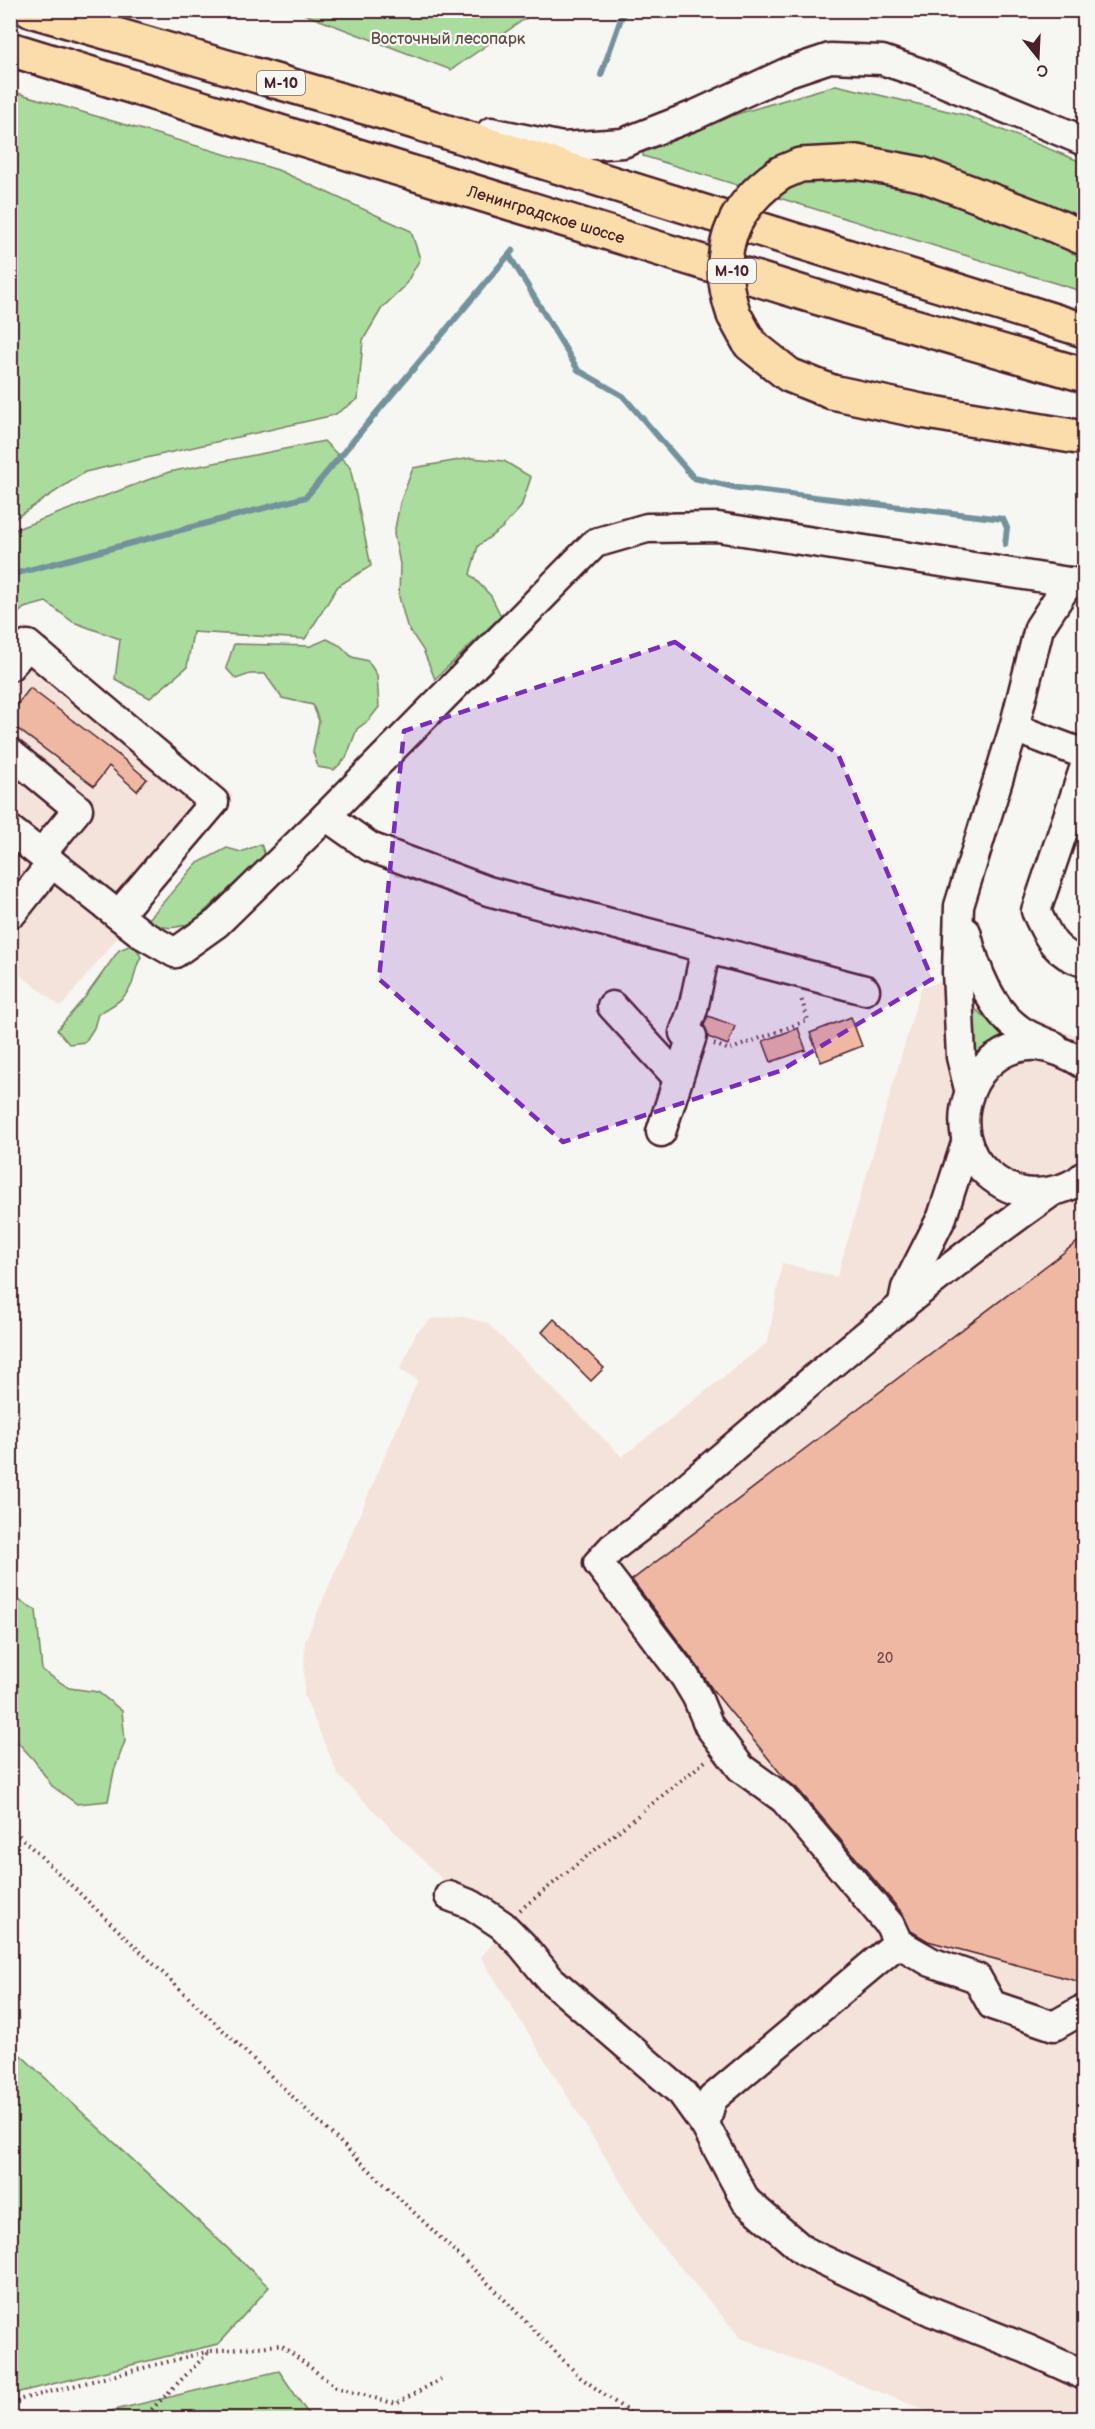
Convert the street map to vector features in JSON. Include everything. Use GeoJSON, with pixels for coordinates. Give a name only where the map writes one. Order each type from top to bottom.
{"type":"FeatureCollection","features":[{"type":"Feature","properties":{"kind":"main road","name":"М-10"},"geometry":{"type":"LineString","coordinates":[[30,10],[389,114],[1084,330]]}},
{"type":"Feature","properties":{"kind":"main road","name":"Ленинградское шоссе"},"geometry":{"type":"LineString","coordinates":[[10,49],[855,309],[1084,375]]}},
{"type":"Feature","properties":{"kind":"main road","name":"М-10"},"geometry":{"type":"LineString","coordinates":[[1084,238],[921,174],[857,162],[800,165],[781,173],[760,187],[743,207],[730,234],[724,266],[726,294],[734,315],[750,344],[789,375],[832,392],[921,411],[1084,438]]}},
{"type":"Feature","properties":{"kind":"street"},"geometry":{"type":"LineString","coordinates":[[389,114],[459,124],[562,147],[623,143],[695,115],[788,72],[830,58],[882,60],[921,73],[1084,141]]}},
{"type":"Feature","properties":{"kind":"street"},"geometry":{"type":"LineString","coordinates":[[10,830],[142,934],[175,953],[217,923],[326,816],[595,543],[647,528],[718,527],[1077,583]]}},
{"type":"Feature","properties":{"kind":"street"},"geometry":{"type":"LineString","coordinates":[[969,1089],[961,1057],[957,972],[959,906],[1014,728],[1039,628],[1077,583]]}},
{"type":"Feature","properties":{"kind":"street"},"geometry":{"type":"LineString","coordinates":[[10,666],[28,645],[214,802],[118,915]]}},
{"type":"Feature","properties":{"kind":"street"},"geometry":{"type":"LineString","coordinates":[[1014,728],[1084,754]]}},
{"type":"Feature","properties":{"kind":"street"},"geometry":{"type":"LineString","coordinates":[[10,753],[78,809],[13,912],[10,910]]}},
{"type":"Feature","properties":{"kind":"street"},"geometry":{"type":"LineString","coordinates":[[1084,770],[1036,911],[1050,941],[1074,959],[1084,962]]}},
{"type":"Feature","properties":{"kind":"street"},"geometry":{"type":"LineString","coordinates":[[326,816],[370,847],[488,891],[865,990]]}},
{"type":"Feature","properties":{"kind":"street"},"geometry":{"type":"LineString","coordinates":[[959,906],[973,960],[996,1005],[1016,1028],[1074,1058]]}},
{"type":"Feature","properties":{"kind":"street"},"geometry":{"type":"LineString","coordinates":[[661,1132],[692,1036],[684,1033],[693,1009],[706,948]]}},
{"type":"Feature","properties":{"kind":"street"},"geometry":{"type":"LineString","coordinates":[[612,1006],[678,1078]]}},
{"type":"Feature","properties":{"kind":"street"},"geometry":{"type":"LineString","coordinates":[[1050,1192],[1024,1193],[999,1184],[979,1166],[966,1143],[963,1116],[969,1089],[986,1066],[1009,1051],[1037,1046],[1074,1058]]}},
{"type":"Feature","properties":{"kind":"street"},"geometry":{"type":"LineString","coordinates":[[902,1307],[906,1288],[942,1217],[966,1143]]}},
{"type":"Feature","properties":{"kind":"street"},"geometry":{"type":"LineString","coordinates":[[1084,1179],[1050,1192],[1012,1219],[902,1307],[612,1548],[598,1563],[685,1677],[697,1697],[709,1726],[734,1760],[741,1768],[784,1799],[890,1925],[898,1943],[931,1962],[977,1978],[992,2005],[1021,2016],[1054,2026],[1080,2011],[1084,2012]]}},
{"type":"Feature","properties":{"kind":"street"},"geometry":{"type":"LineString","coordinates":[[449,1896],[472,1905],[502,1925],[550,1979],[682,2093],[705,2125],[746,2201],[804,2251],[933,2312],[1017,2345],[1084,2375]]}},
{"type":"Feature","properties":{"kind":"street"},"geometry":{"type":"LineString","coordinates":[[705,2125],[712,2099],[898,1943]]}},
{"type":"Feature","properties":{"kind":"path"},"geometry":{"type":"LineString","coordinates":[[692,1036],[729,1050],[808,1020],[799,991]]}},
{"type":"Feature","properties":{"kind":"path"},"geometry":{"type":"LineString","coordinates":[[502,1925],[712,1756]]}},
{"type":"Feature","properties":{"kind":"path"},"geometry":{"type":"LineString","coordinates":[[10,1827],[492,2287],[579,2377],[638,2418]]}},
{"type":"Feature","properties":{"kind":"path"},"geometry":{"type":"LineString","coordinates":[[10,2402],[210,2351],[281,2345],[336,2387],[396,2404],[441,2379]]}},
{"type":"Feature","properties":{"kind":"path"},"geometry":{"type":"LineString","coordinates":[[143,2418],[210,2351]]}},
{"type":"Feature","properties":{"kind":"highlighted area"},"geometry":{"type":"Polygon","coordinates":[[[675,642],[838,754],[932,979],[780,1071],[563,1142],[379,979],[404,731],[675,642]]]}},
{"type":"Feature","properties":{"kind":"shaded area"},"geometry":{"type":"Polygon","coordinates":[[[25,626],[233,795],[61,1007],[11,967],[10,643],[25,626]]]}},
{"type":"Feature","properties":{"kind":"shaded area"},"geometry":{"type":"Polygon","coordinates":[[[985,967],[997,992],[1023,1013],[1068,1033],[1084,1037],[1084,2418],[946,2418],[741,2338],[656,2239],[481,1957],[499,1936],[338,1775],[304,1695],[305,1641],[418,1380],[400,1370],[416,1333],[431,1319],[460,1316],[487,1323],[622,1457],[768,1342],[782,1263],[837,1277],[921,988],[985,967]]]}},
{"type":"Feature","properties":{"kind":"green space","name":"Восточный лесопарк"},"geometry":{"type":"Polygon","coordinates":[[[296,11],[536,11],[451,70],[296,11]]]}},
{"type":"Feature","properties":{"kind":"green space"},"geometry":{"type":"Polygon","coordinates":[[[836,85],[965,115],[1084,163],[1084,217],[918,162],[857,172],[920,188],[1084,255],[1084,292],[643,156],[644,145],[740,113],[836,85]]]}},
{"type":"Feature","properties":{"kind":"green space"},"geometry":{"type":"Polygon","coordinates":[[[11,91],[278,170],[411,231],[420,259],[404,287],[382,308],[363,340],[358,399],[334,415],[85,472],[11,521],[11,91]]]}},
{"type":"Feature","properties":{"kind":"green space"},"geometry":{"type":"Polygon","coordinates":[[[324,441],[350,467],[371,566],[338,586],[305,639],[193,632],[187,667],[150,698],[115,679],[120,639],[73,622],[46,602],[24,608],[11,620],[11,531],[169,472],[324,441]]]}},
{"type":"Feature","properties":{"kind":"green space"},"geometry":{"type":"Polygon","coordinates":[[[471,458],[504,461],[531,477],[521,507],[502,528],[478,546],[470,574],[491,596],[501,616],[435,679],[423,650],[407,626],[399,597],[400,564],[394,534],[400,503],[413,468],[471,458]]]}},
{"type":"Feature","properties":{"kind":"green space"},"geometry":{"type":"Polygon","coordinates":[[[327,639],[341,646],[352,657],[368,661],[377,675],[379,707],[369,720],[357,729],[346,758],[334,770],[318,767],[313,752],[319,721],[313,705],[282,698],[265,674],[250,674],[236,679],[226,668],[234,644],[311,646],[327,639]]]}},
{"type":"Feature","properties":{"kind":"green space"},"geometry":{"type":"Polygon","coordinates":[[[261,844],[265,855],[193,922],[171,928],[149,922],[148,920],[196,864],[227,848],[241,852],[261,844]]]}},
{"type":"Feature","properties":{"kind":"green space"},"geometry":{"type":"Polygon","coordinates":[[[134,944],[141,957],[126,994],[118,1002],[98,1014],[94,1028],[85,1042],[69,1044],[57,1030],[86,996],[119,950],[134,944]]]}},
{"type":"Feature","properties":{"kind":"green space"},"geometry":{"type":"Polygon","coordinates":[[[971,1005],[1010,1041],[973,1064],[971,1005]]]}},
{"type":"Feature","properties":{"kind":"green space"},"geometry":{"type":"Polygon","coordinates":[[[11,1596],[36,1610],[42,1670],[69,1688],[98,1692],[122,1711],[125,1741],[114,1771],[108,1801],[77,1804],[52,1786],[34,1760],[11,1735],[11,1596]]]}},
{"type":"Feature","properties":{"kind":"green space"},"geometry":{"type":"Polygon","coordinates":[[[10,2045],[269,2287],[218,2344],[11,2394],[10,2045]]]}},
{"type":"Feature","properties":{"kind":"green space"},"geometry":{"type":"Polygon","coordinates":[[[279,2371],[311,2418],[81,2418],[279,2371]]]}},
{"type":"Feature","properties":{"kind":"building"},"geometry":{"type":"Polygon","coordinates":[[[30,688],[147,779],[137,791],[109,766],[94,786],[10,723],[10,714],[30,688]]]}},
{"type":"Feature","properties":{"kind":"building"},"geometry":{"type":"Polygon","coordinates":[[[708,1016],[735,1026],[728,1045],[708,1037],[704,1025],[708,1016]]]}},
{"type":"Feature","properties":{"kind":"building"},"geometry":{"type":"Polygon","coordinates":[[[851,1017],[862,1046],[821,1062],[810,1033],[851,1017]]]}},
{"type":"Feature","properties":{"kind":"building"},"geometry":{"type":"Polygon","coordinates":[[[798,1028],[806,1050],[771,1062],[763,1041],[798,1028]]]}},
{"type":"Feature","properties":{"kind":"building"},"geometry":{"type":"Polygon","coordinates":[[[1084,1237],[1084,1983],[928,1941],[911,1931],[903,1914],[797,1788],[785,1779],[712,1689],[632,1580],[1084,1237]]]}},
{"type":"Feature","properties":{"kind":"building"},"geometry":{"type":"Polygon","coordinates":[[[554,1319],[604,1368],[591,1381],[542,1332],[554,1319]]]}},
{"type":"Feature","properties":{"kind":"waterway"},"geometry":{"type":"LineString","coordinates":[[601,75],[624,10]]}},
{"type":"Feature","properties":{"kind":"waterway"},"geometry":{"type":"LineString","coordinates":[[10,575],[306,497],[513,250]]}},
{"type":"Feature","properties":{"kind":"waterway"},"geometry":{"type":"LineString","coordinates":[[509,255],[578,370],[623,396],[694,478],[738,488],[1003,519],[1007,528],[1005,545]]}}]}
